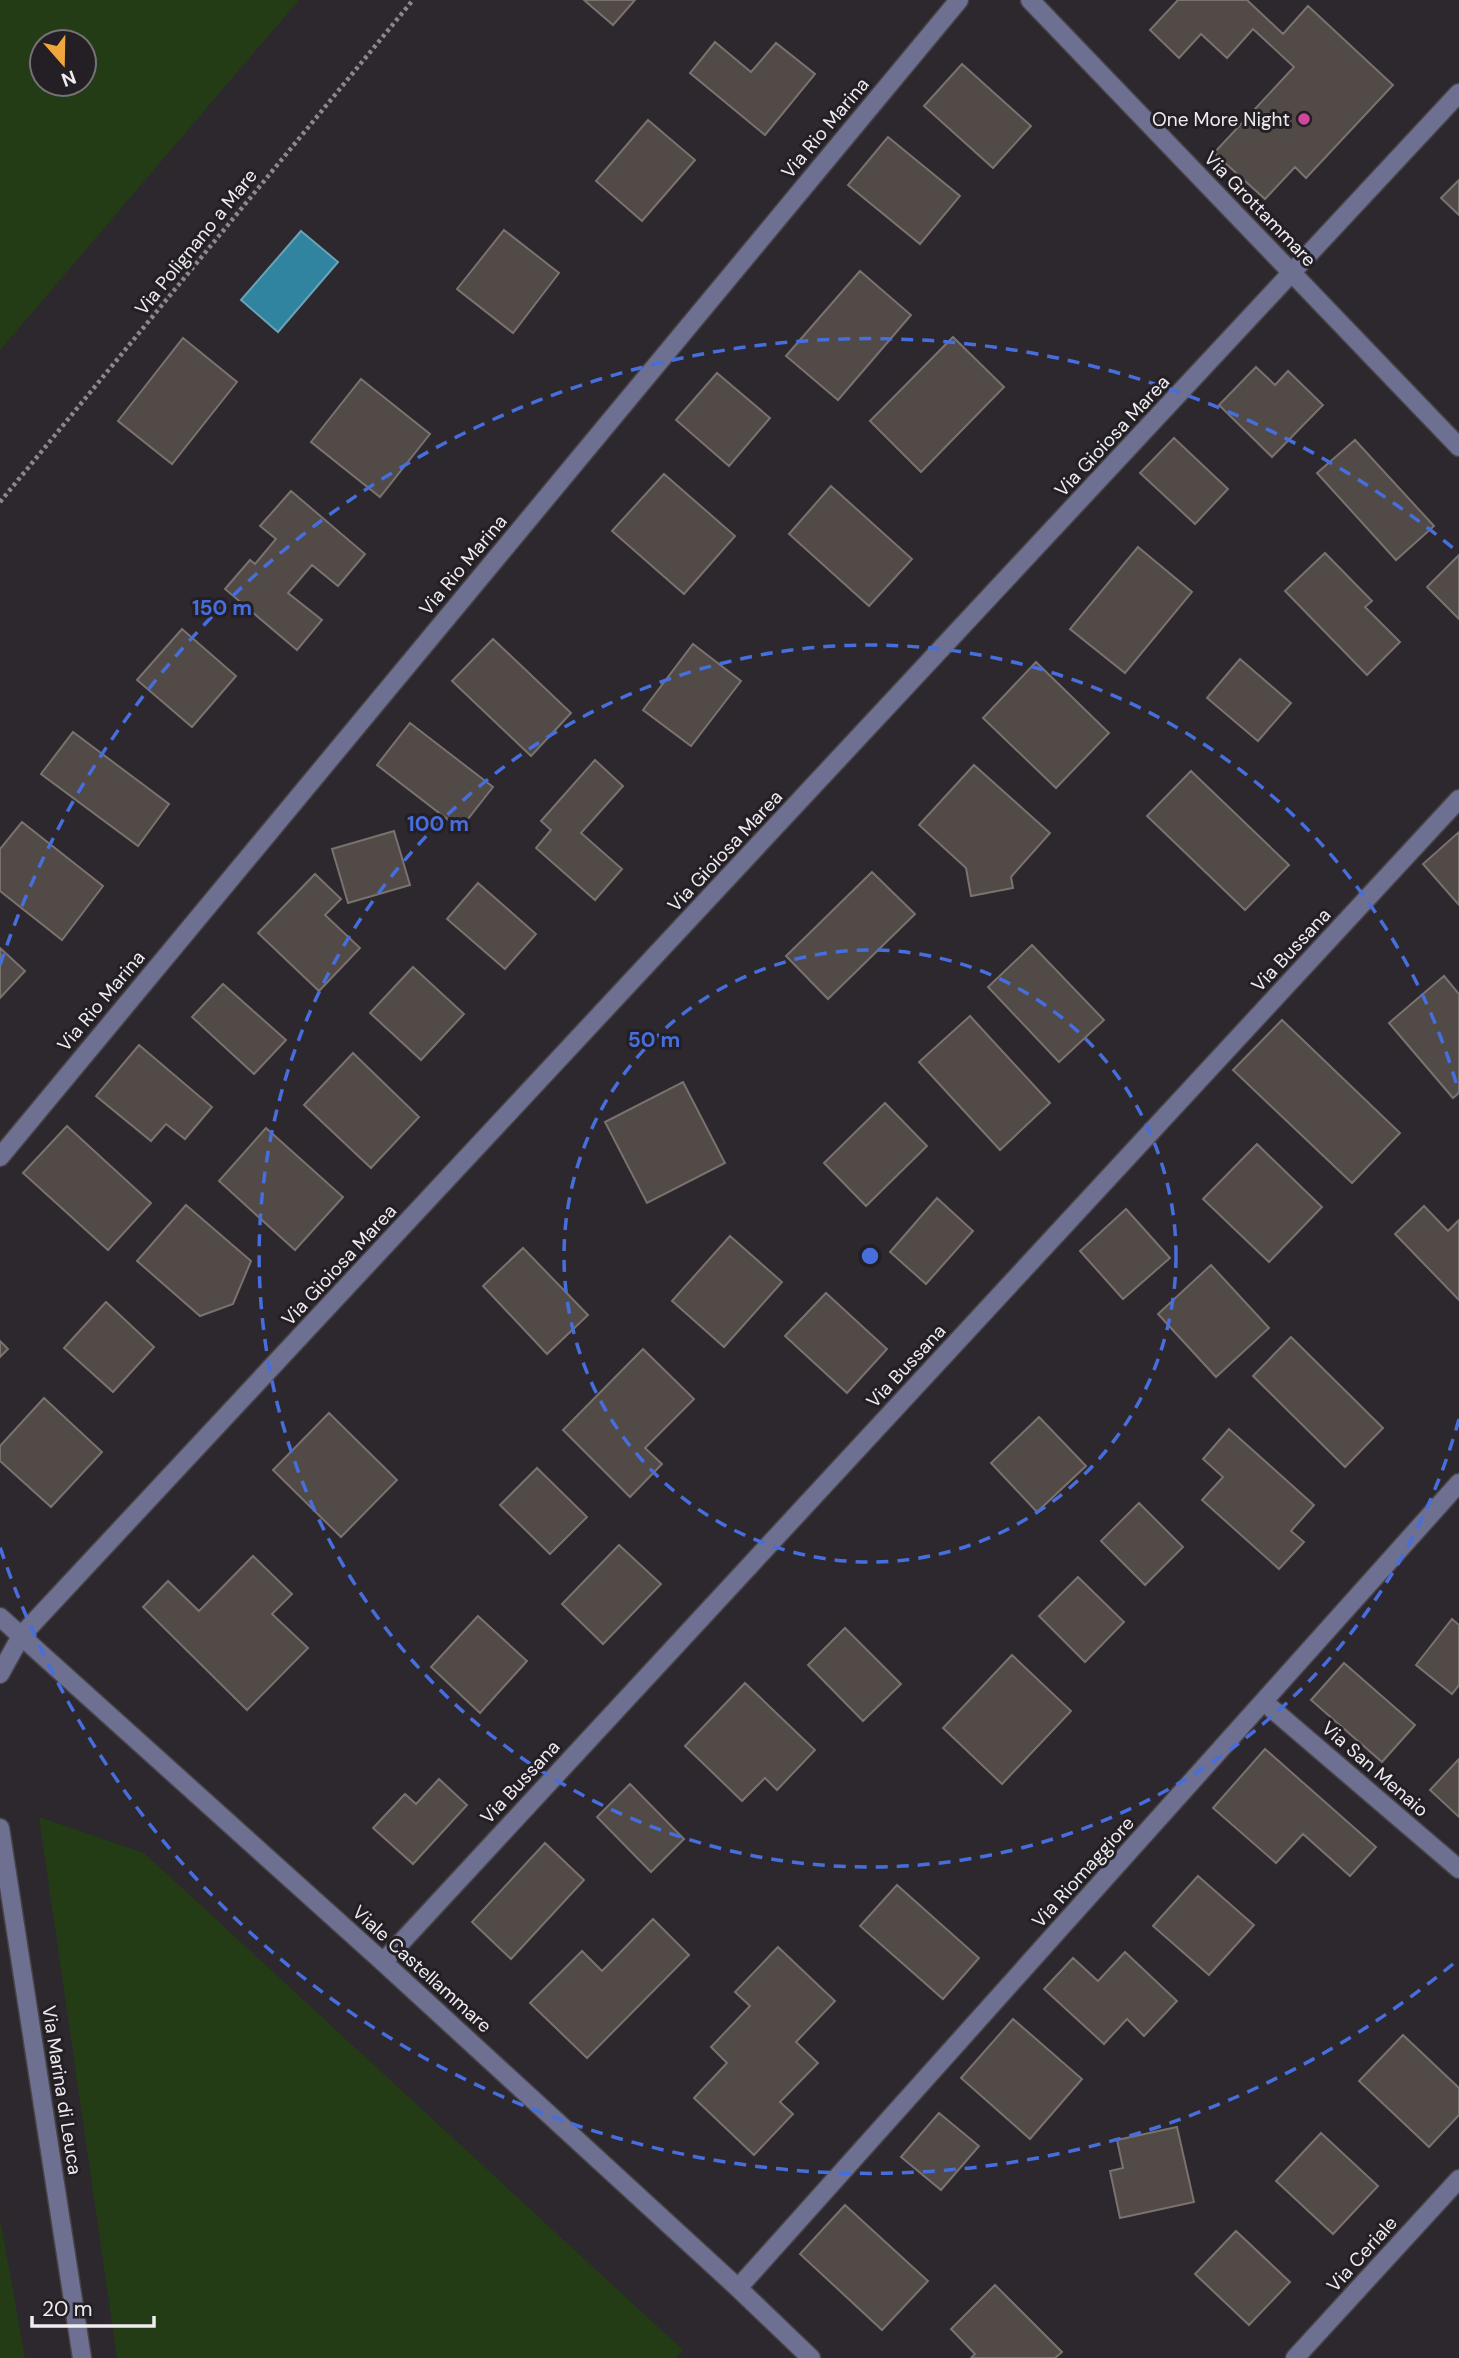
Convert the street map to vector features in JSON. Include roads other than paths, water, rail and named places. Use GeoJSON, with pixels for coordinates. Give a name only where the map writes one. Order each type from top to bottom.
{"type":"FeatureCollection","features":[{"type":"Feature","properties":{"kind":"street","name":"Via Rio Marina"},"geometry":{"type":"LineString","coordinates":[[0,1157],[959,0]]}},
{"type":"Feature","properties":{"kind":"street","name":"Via Grottammare"},"geometry":{"type":"LineString","coordinates":[[1030,0],[1459,447]]}},
{"type":"Feature","properties":{"kind":"street","name":"Via Gioiosa Marea"},"geometry":{"type":"LineString","coordinates":[[21,1636],[1459,93]]}},
{"type":"Feature","properties":{"kind":"street","name":"Via Bussana"},"geometry":{"type":"LineString","coordinates":[[383,1962],[1459,799]]}},
{"type":"Feature","properties":{"kind":"street","name":"Via Riomaggiore"},"geometry":{"type":"LineString","coordinates":[[738,2288],[1459,1483]]}},
{"type":"Feature","properties":{"kind":"street","name":"Viale Castellammare"},"geometry":{"type":"LineString","coordinates":[[0,1617],[383,1962],[811,2358]]}},
{"type":"Feature","properties":{"kind":"street"},"geometry":{"type":"LineString","coordinates":[[0,1674],[21,1636]]}},
{"type":"Feature","properties":{"kind":"street","name":"Via San Menaio"},"geometry":{"type":"LineString","coordinates":[[1264,1702],[1459,1869]]}},
{"type":"Feature","properties":{"kind":"street","name":"Via Marina di Leuca"},"geometry":{"type":"LineString","coordinates":[[0,1828],[82,2358]]}},
{"type":"Feature","properties":{"kind":"street","name":"Via Ceriale"},"geometry":{"type":"LineString","coordinates":[[1296,2358],[1459,2179]]}},
{"type":"Feature","properties":{"kind":"water"},"geometry":{"type":"Polygon","coordinates":[[[301,231],[338,262],[278,332],[241,300],[301,231]]]}},
{"type":"Feature","properties":{"kind":"place","name":"One More Night"},"geometry":{"type":"Point","coordinates":[1304,119]}}]}
